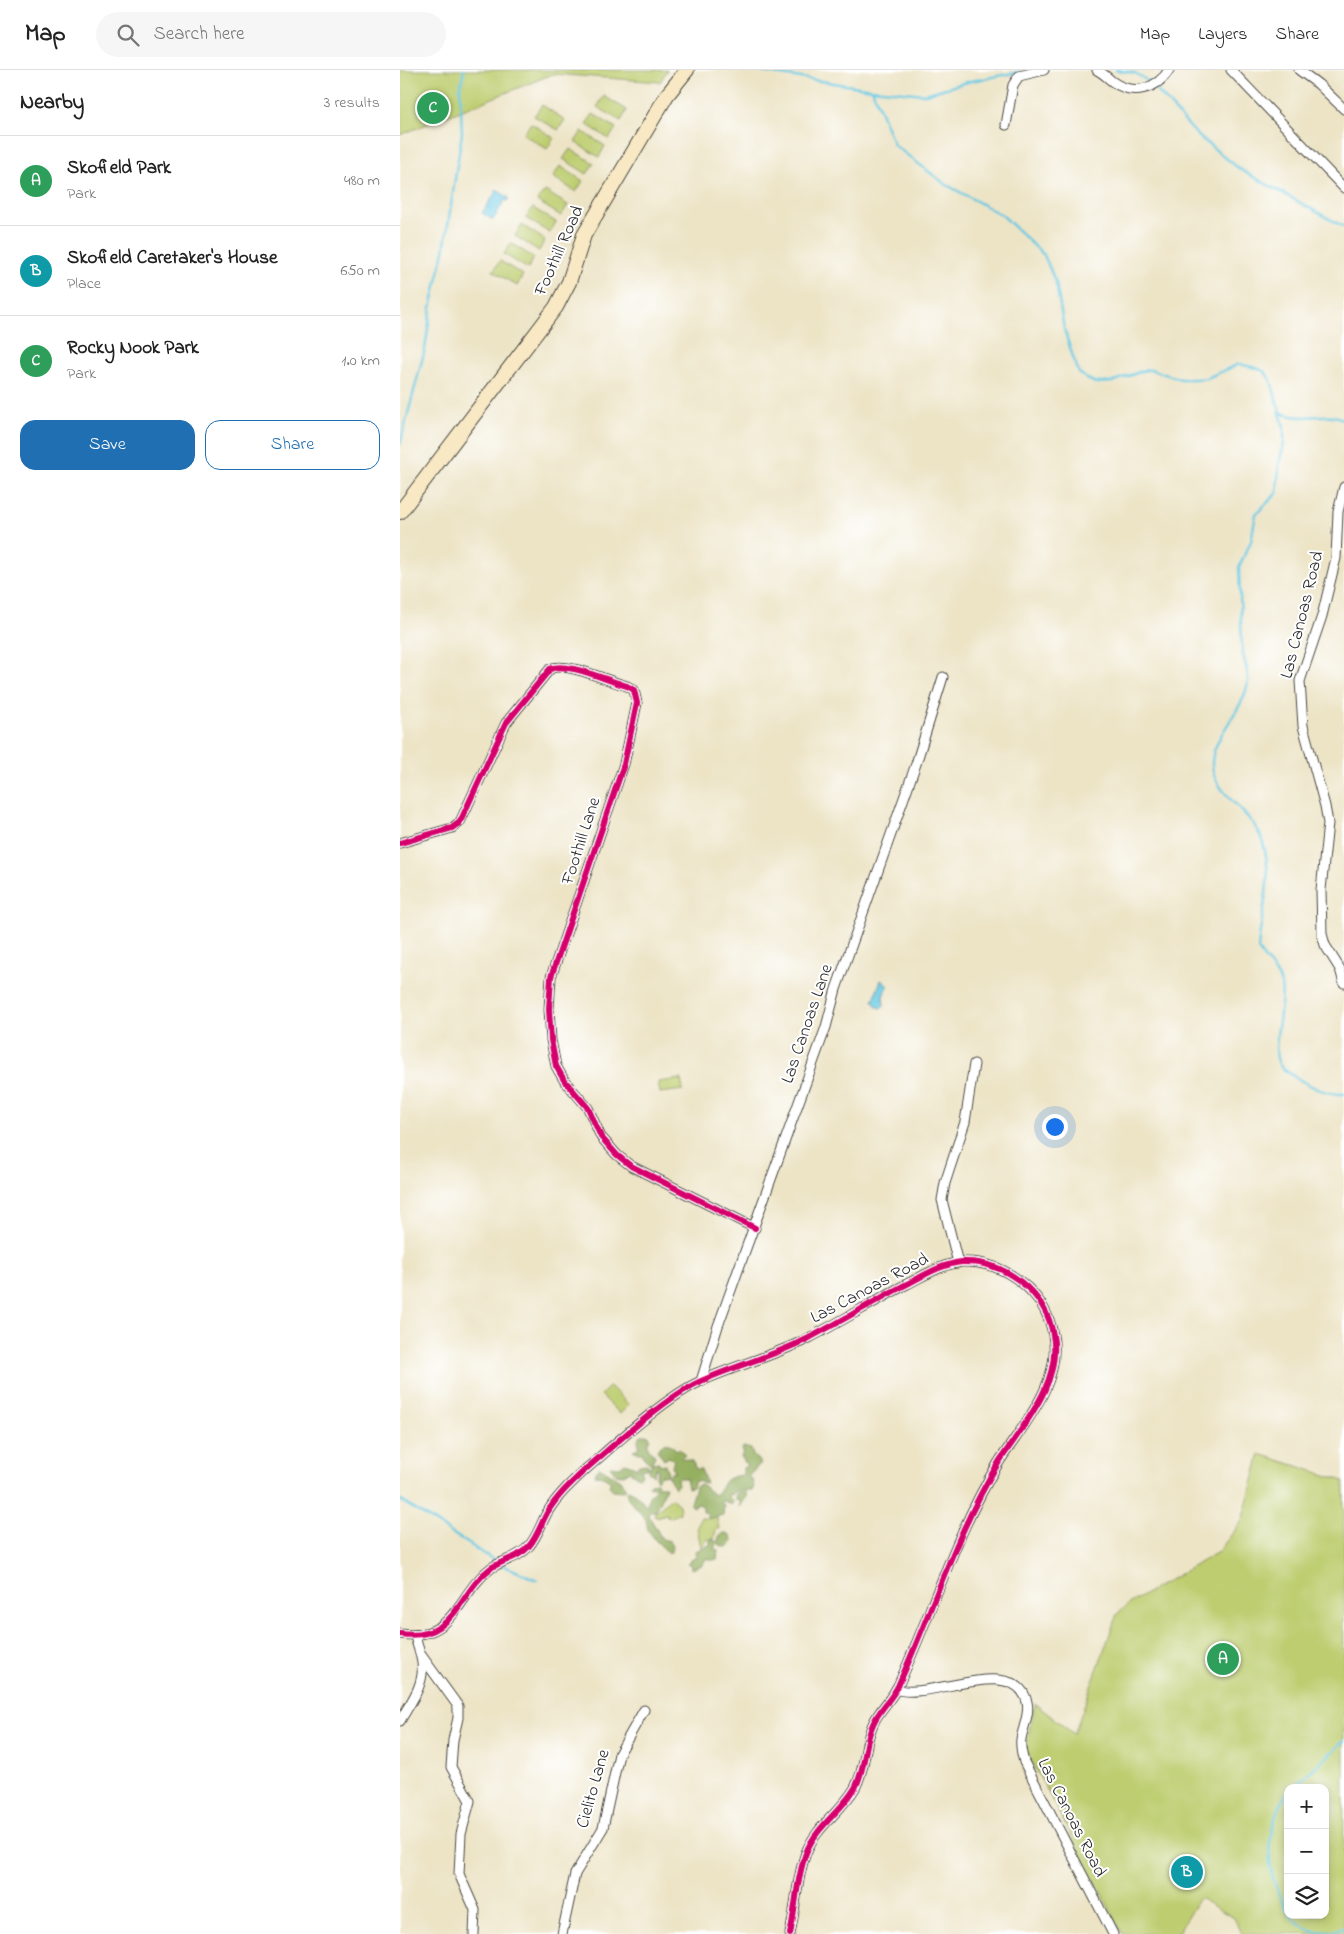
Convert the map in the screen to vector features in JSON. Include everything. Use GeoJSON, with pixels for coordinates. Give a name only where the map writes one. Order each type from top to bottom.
{"type":"FeatureCollection","features":[{"type":"Feature","properties":{"kind":"main road","name":"Foothill Road"},"geometry":{"type":"LineString","coordinates":[[400,512],[556,307],[569,282],[584,235],[667,95],[687,70]]}},
{"type":"Feature","properties":{"kind":"street"},"geometry":{"type":"LineString","coordinates":[[1006,125],[1013,85],[1019,76],[1044,70]]}},
{"type":"Feature","properties":{"kind":"street"},"geometry":{"type":"LineString","coordinates":[[1097,70],[1121,86],[1137,90],[1160,82],[1169,70]]}},
{"type":"Feature","properties":{"kind":"street"},"geometry":{"type":"LineString","coordinates":[[1231,70],[1344,188]]}},
{"type":"Feature","properties":{"kind":"street"},"geometry":{"type":"LineString","coordinates":[[1299,70],[1330,94],[1344,109]]}},
{"type":"Feature","properties":{"kind":"street","name":"Las Canoas Road"},"geometry":{"type":"LineString","coordinates":[[1344,487],[1338,512],[1336,558],[1322,616],[1300,681],[1300,690],[1302,726],[1325,806],[1328,823],[1321,890],[1322,934],[1325,945],[1340,969],[1344,983]]}},
{"type":"Feature","properties":{"kind":"street","name":"Foothill Lane"},"geometry":{"type":"LineString","coordinates":[[400,843],[441,832],[460,822],[497,739],[517,708],[550,669],[556,666],[571,667],[634,690],[637,703],[624,764],[551,978],[549,1009],[552,1052],[559,1072],[588,1108],[601,1137],[616,1155],[631,1166],[754,1228]]}},
{"type":"Feature","properties":{"kind":"street","name":"Las Canoas Lane"},"geometry":{"type":"LineString","coordinates":[[701,1381],[718,1326],[906,793],[943,677]]}},
{"type":"Feature","properties":{"kind":"street"},"geometry":{"type":"LineString","coordinates":[[958,1263],[942,1200],[945,1183],[965,1122],[974,1064]]}},
{"type":"Feature","properties":{"kind":"street","name":"Las Canoas Road"},"geometry":{"type":"LineString","coordinates":[[416,1636],[446,1622],[489,1570],[526,1550],[535,1538],[554,1502],[589,1467],[668,1403],[701,1381],[776,1354],[934,1270],[958,1263],[984,1264],[1014,1276],[1029,1288],[1048,1316],[1055,1345],[1054,1363],[1039,1402],[989,1479],[965,1525],[896,1689],[913,1693],[978,1680],[991,1680],[1013,1684],[1023,1692],[1028,1708],[1021,1742],[1024,1762],[1113,1934]]}},
{"type":"Feature","properties":{"kind":"street"},"geometry":{"type":"LineString","coordinates":[[400,1634],[416,1636],[423,1666],[419,1686],[400,1721]]}},
{"type":"Feature","properties":{"kind":"street"},"geometry":{"type":"LineString","coordinates":[[421,1655],[458,1706],[458,1718],[450,1758],[452,1772],[470,1802],[461,1834],[459,1860],[461,1883],[475,1910],[474,1934]]}},
{"type":"Feature","properties":{"kind":"street"},"geometry":{"type":"LineString","coordinates":[[790,1934],[807,1851],[822,1826],[855,1788],[872,1725],[896,1689]]}},
{"type":"Feature","properties":{"kind":"street","name":"Cielito Lane"},"geometry":{"type":"LineString","coordinates":[[562,1934],[575,1874],[602,1828],[619,1754],[644,1710]]}},
{"type":"Feature","properties":{"kind":"green space"},"geometry":{"type":"Polygon","coordinates":[[[400,70],[667,70],[660,82],[553,74],[400,135],[400,70]]]}},
{"type":"Feature","properties":{"kind":"green space"},"geometry":{"type":"Polygon","coordinates":[[[604,96],[627,110],[621,121],[597,107],[604,96]]]}},
{"type":"Feature","properties":{"kind":"green space"},"geometry":{"type":"Polygon","coordinates":[[[542,105],[565,120],[558,130],[534,116],[542,105]]]}},
{"type":"Feature","properties":{"kind":"green space"},"geometry":{"type":"Polygon","coordinates":[[[593,114],[616,128],[609,139],[586,124],[593,114]]]}},
{"type":"Feature","properties":{"kind":"green space"},"geometry":{"type":"Polygon","coordinates":[[[531,123],[554,138],[547,149],[523,134],[531,123]]]}},
{"type":"Feature","properties":{"kind":"green space"},"geometry":{"type":"Polygon","coordinates":[[[582,131],[605,146],[599,157],[575,142],[582,131]]]}},
{"type":"Feature","properties":{"kind":"green space"},"geometry":{"type":"Polygon","coordinates":[[[570,149],[594,163],[587,174],[563,159],[570,149]]]}},
{"type":"Feature","properties":{"kind":"green space"},"geometry":{"type":"Polygon","coordinates":[[[560,166],[583,181],[576,192],[553,177],[560,166]]]}},
{"type":"Feature","properties":{"kind":"green space"},"geometry":{"type":"Polygon","coordinates":[[[545,191],[568,205],[561,216],[537,201],[545,191]]]}},
{"type":"Feature","properties":{"kind":"green space"},"geometry":{"type":"Polygon","coordinates":[[[533,208],[556,222],[550,233],[526,218],[533,208]]]}},
{"type":"Feature","properties":{"kind":"green space"},"geometry":{"type":"Polygon","coordinates":[[[522,225],[545,240],[539,251],[515,236],[522,225]]]}},
{"type":"Feature","properties":{"kind":"green space"},"geometry":{"type":"Polygon","coordinates":[[[511,243],[534,258],[528,269],[504,254],[511,243]]]}},
{"type":"Feature","properties":{"kind":"green space"},"geometry":{"type":"Polygon","coordinates":[[[500,261],[523,275],[517,286],[493,271],[500,261]]]}},
{"type":"Feature","properties":{"kind":"green space"},"geometry":{"type":"Polygon","coordinates":[[[681,1079],[683,1090],[660,1093],[658,1082],[681,1079]]]}},
{"type":"Feature","properties":{"kind":"green space"},"geometry":{"type":"Polygon","coordinates":[[[610,1386],[629,1405],[620,1414],[601,1395],[610,1386]]]}},
{"type":"Feature","properties":{"kind":"green space"},"geometry":{"type":"Polygon","coordinates":[[[641,1435],[649,1435],[648,1446],[655,1456],[651,1464],[643,1457],[643,1453],[633,1450],[639,1448],[638,1439],[641,1435]]]}},
{"type":"Feature","properties":{"kind":"green space"},"geometry":{"type":"Polygon","coordinates":[[[665,1443],[672,1445],[677,1451],[679,1449],[685,1454],[681,1458],[692,1461],[696,1469],[701,1469],[706,1483],[695,1481],[693,1487],[688,1488],[686,1478],[677,1478],[678,1485],[675,1488],[669,1478],[671,1473],[675,1472],[672,1466],[674,1460],[669,1457],[664,1460],[657,1450],[665,1443]]]}},
{"type":"Feature","properties":{"kind":"green space"},"geometry":{"type":"Polygon","coordinates":[[[743,1447],[751,1449],[753,1455],[761,1463],[748,1477],[752,1479],[754,1487],[752,1490],[745,1490],[747,1497],[739,1507],[741,1501],[736,1499],[735,1495],[740,1490],[731,1495],[729,1494],[728,1496],[733,1501],[730,1505],[723,1500],[721,1504],[724,1505],[723,1515],[708,1519],[707,1513],[703,1512],[703,1506],[698,1504],[693,1507],[690,1503],[695,1487],[701,1484],[714,1495],[726,1480],[743,1475],[743,1468],[747,1466],[741,1456],[744,1452],[742,1451],[743,1447]]]}},
{"type":"Feature","properties":{"kind":"green space"},"geometry":{"type":"Polygon","coordinates":[[[1260,1454],[1344,1481],[1344,1934],[1242,1934],[1234,1918],[1199,1898],[1177,1934],[1123,1934],[1025,1749],[1035,1704],[1074,1734],[1117,1614],[1130,1603],[1218,1552],[1242,1521],[1260,1454]]]}},
{"type":"Feature","properties":{"kind":"green space"},"geometry":{"type":"Polygon","coordinates":[[[659,1462],[659,1465],[665,1464],[669,1476],[660,1475],[657,1480],[655,1477],[658,1471],[657,1467],[653,1475],[648,1472],[649,1468],[641,1469],[642,1475],[639,1477],[631,1473],[631,1470],[623,1475],[616,1474],[610,1466],[620,1467],[625,1463],[638,1468],[638,1465],[647,1464],[650,1468],[652,1463],[659,1462]]]}},
{"type":"Feature","properties":{"kind":"green space"},"geometry":{"type":"Polygon","coordinates":[[[598,1468],[620,1480],[626,1489],[624,1491],[613,1490],[609,1486],[611,1481],[603,1476],[594,1475],[598,1468]]]}},
{"type":"Feature","properties":{"kind":"green space"},"geometry":{"type":"Polygon","coordinates":[[[657,1482],[658,1486],[666,1486],[655,1512],[651,1510],[649,1516],[662,1539],[670,1541],[673,1546],[670,1554],[648,1530],[646,1520],[628,1498],[626,1492],[628,1490],[636,1494],[647,1506],[649,1496],[656,1488],[649,1486],[651,1483],[657,1482]]]}},
{"type":"Feature","properties":{"kind":"green space"},"geometry":{"type":"Polygon","coordinates":[[[671,1498],[679,1505],[680,1513],[669,1518],[666,1514],[655,1517],[654,1514],[671,1498]]]}},
{"type":"Feature","properties":{"kind":"green space"},"geometry":{"type":"Polygon","coordinates":[[[716,1513],[719,1529],[716,1530],[714,1539],[708,1539],[701,1548],[697,1527],[701,1517],[706,1519],[708,1514],[716,1513]]]}},
{"type":"Feature","properties":{"kind":"green space"},"geometry":{"type":"Polygon","coordinates":[[[722,1533],[728,1533],[732,1540],[728,1547],[722,1547],[718,1543],[718,1537],[722,1533]]]}},
{"type":"Feature","properties":{"kind":"green space"},"geometry":{"type":"Polygon","coordinates":[[[713,1539],[718,1543],[714,1548],[718,1551],[717,1559],[707,1558],[702,1565],[691,1569],[691,1565],[687,1563],[696,1557],[695,1551],[710,1545],[710,1540],[713,1539]]]}},
{"type":"Feature","properties":{"kind":"water"},"geometry":{"type":"Polygon","coordinates":[[[497,190],[509,198],[507,201],[505,200],[493,220],[482,213],[497,190]]]}},
{"type":"Feature","properties":{"kind":"water"},"geometry":{"type":"Polygon","coordinates":[[[881,980],[888,986],[883,996],[884,1006],[881,1008],[877,1007],[873,1001],[881,980]]]}},
{"type":"Feature","properties":{"kind":"waterway"},"geometry":{"type":"LineString","coordinates":[[400,444],[425,349],[431,308],[444,251],[462,133],[460,88],[464,70]]}},
{"type":"Feature","properties":{"kind":"waterway"},"geometry":{"type":"LineString","coordinates":[[750,70],[872,89],[925,94],[971,81],[1019,72]]}},
{"type":"Feature","properties":{"kind":"waterway"},"geometry":{"type":"LineString","coordinates":[[1116,70],[1135,73],[1151,83]]}},
{"type":"Feature","properties":{"kind":"waterway"},"geometry":{"type":"LineString","coordinates":[[1154,87],[1197,135],[1241,170],[1344,227]]}},
{"type":"Feature","properties":{"kind":"waterway"},"geometry":{"type":"LineString","coordinates":[[872,89],[894,145],[945,184],[1002,215],[1044,255],[1056,283],[1064,329],[1073,357],[1079,373],[1087,379],[1096,383],[1112,382],[1145,370],[1152,370],[1181,379],[1198,379],[1207,378],[1239,364],[1265,372],[1271,381],[1284,427],[1284,443],[1279,465],[1277,493],[1256,514],[1251,541],[1239,567],[1242,648],[1248,673],[1248,682],[1241,703],[1217,744],[1212,765],[1214,776],[1219,785],[1257,830],[1266,855],[1266,894],[1258,949],[1277,975],[1281,984],[1282,994],[1276,1051],[1277,1060],[1283,1069],[1305,1083],[1327,1092],[1344,1094]]}},
{"type":"Feature","properties":{"kind":"waterway"},"geometry":{"type":"LineString","coordinates":[[1279,412],[1298,417],[1330,416],[1344,420]]}},
{"type":"Feature","properties":{"kind":"waterway"},"geometry":{"type":"LineString","coordinates":[[400,1500],[497,1562]]}},
{"type":"Feature","properties":{"kind":"waterway"},"geometry":{"type":"LineString","coordinates":[[502,1565],[537,1580]]}},
{"type":"Feature","properties":{"kind":"waterway"},"geometry":{"type":"LineString","coordinates":[[1296,1784],[1344,1741]]}},
{"type":"Feature","properties":{"kind":"waterway"},"geometry":{"type":"LineString","coordinates":[[1284,1798],[1274,1821],[1270,1852],[1274,1882],[1284,1904]]}},
{"type":"Feature","properties":{"kind":"waterway"},"geometry":{"type":"LineString","coordinates":[[1294,1919],[1302,1926],[1314,1931],[1321,1932],[1344,1928]]}},
{"type":"Feature","properties":{"kind":"cycle path"},"geometry":{"type":"LineString","coordinates":[[400,843],[452,828],[460,822],[506,723],[550,669],[557,667],[576,670],[634,690],[637,703],[624,764],[551,977],[549,1009],[551,1040],[556,1066],[564,1080],[588,1108],[601,1137],[617,1155],[631,1166],[755,1228]]}},
{"type":"Feature","properties":{"kind":"cycle path"},"geometry":{"type":"LineString","coordinates":[[400,1634],[419,1634],[433,1631],[444,1623],[454,1613],[480,1578],[491,1568],[516,1556],[529,1546],[551,1507],[575,1479],[641,1422],[686,1389],[712,1376],[796,1344],[907,1284],[948,1265],[962,1262],[978,1263],[1008,1273],[1021,1282],[1042,1306],[1049,1320],[1053,1335],[1054,1353],[1052,1370],[1046,1387],[1029,1418],[999,1462],[970,1516],[898,1686],[873,1724],[859,1780],[855,1788],[810,1843],[800,1873],[790,1934]]}},
{"type":"Feature","properties":{"kind":"place","name":"Rocky Nook Park"},"geometry":{"type":"Point","coordinates":[433,108]}},
{"type":"Feature","properties":{"kind":"place","name":"Skofield Park"},"geometry":{"type":"Point","coordinates":[1223,1659]}},
{"type":"Feature","properties":{"kind":"place","name":"Skofield Caretaker's House"},"geometry":{"type":"Point","coordinates":[1187,1872]}}]}
